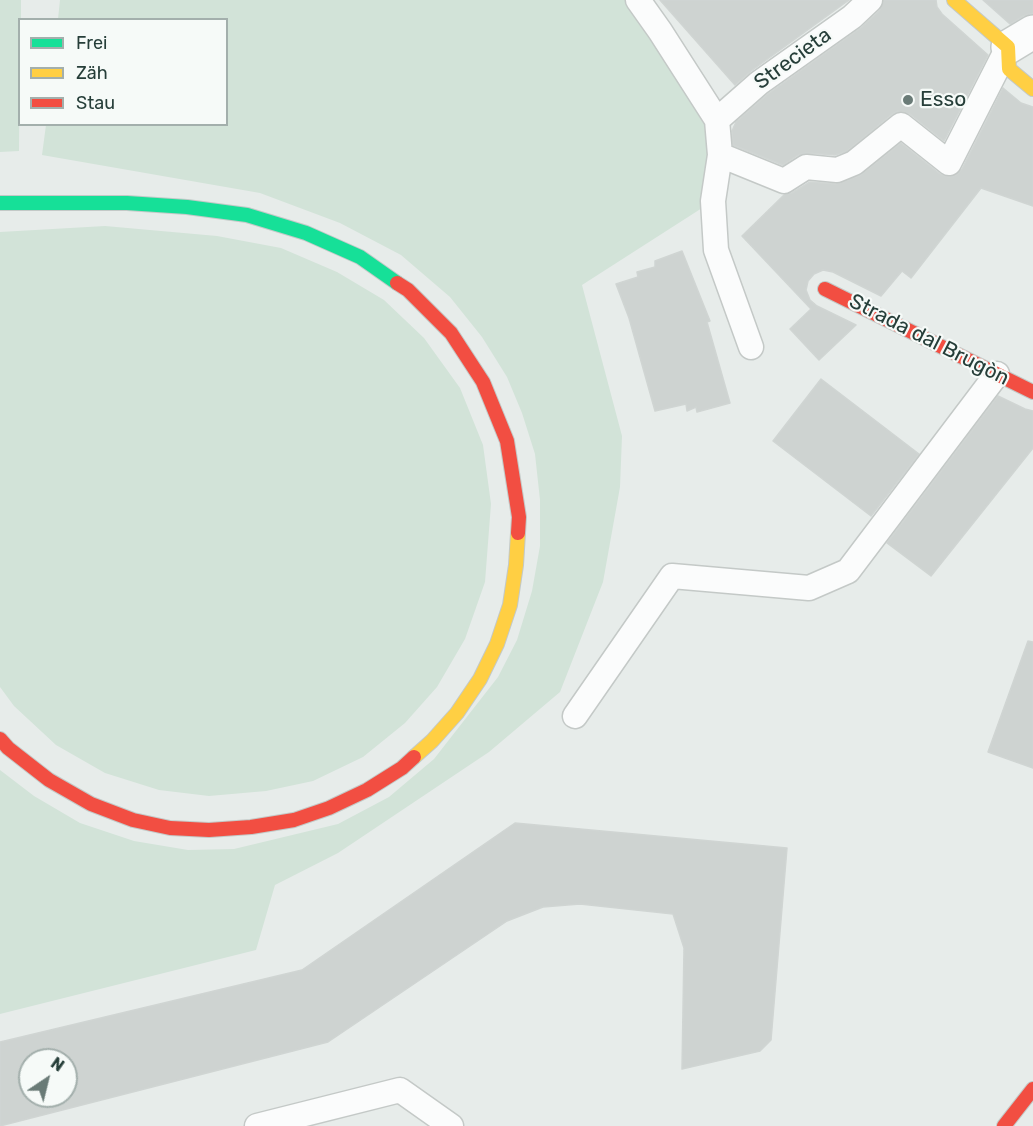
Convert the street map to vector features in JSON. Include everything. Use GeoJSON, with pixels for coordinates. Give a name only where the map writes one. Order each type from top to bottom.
{"type":"FeatureCollection","features":[{"type":"Feature","properties":{"kind":"main road"},"geometry":{"type":"LineString","coordinates":[[954,0],[1020,39],[1010,69],[1033,89]]}},
{"type":"Feature","properties":{"kind":"main road"},"geometry":{"type":"LineString","coordinates":[[0,202],[127,202],[248,215],[306,233],[360,257],[408,290],[451,333],[483,382],[507,441],[519,517],[516,565],[510,605],[497,644],[480,679],[457,713],[432,741],[402,768],[367,790],[329,808],[294,820],[251,827],[209,830],[171,828],[133,820],[91,804],[49,780],[0,739]]}},
{"type":"Feature","properties":{"kind":"main road","name":"Strada dal Brugòn"},"geometry":{"type":"LineString","coordinates":[[825,289],[1033,392]]}},
{"type":"Feature","properties":{"kind":"main road"},"geometry":{"type":"LineString","coordinates":[[1004,1126],[1033,1089]]}},
{"type":"Feature","properties":{"kind":"lane"},"geometry":{"type":"LineString","coordinates":[[638,0],[717,120],[720,155],[712,201],[716,250],[751,347]]}},
{"type":"Feature","properties":{"kind":"lane","name":"Strecieta"},"geometry":{"type":"LineString","coordinates":[[717,120],[759,83],[852,17],[870,0]]}},
{"type":"Feature","properties":{"kind":"lane"},"geometry":{"type":"LineString","coordinates":[[720,155],[784,181],[806,167],[837,170],[854,163],[901,125],[949,163],[1020,39]]}},
{"type":"Feature","properties":{"kind":"lane"},"geometry":{"type":"LineString","coordinates":[[575,716],[672,576],[809,588],[848,571],[997,374]]}},
{"type":"Feature","properties":{"kind":"lane"},"geometry":{"type":"LineString","coordinates":[[256,1126],[400,1090],[451,1126]]}},
{"type":"Feature","properties":{"kind":"green space"},"geometry":{"type":"Polygon","coordinates":[[[0,0],[21,0],[21,18],[18,18],[19,151],[0,152],[0,0]]]}},
{"type":"Feature","properties":{"kind":"green space"},"geometry":{"type":"Polygon","coordinates":[[[60,0],[638,0],[717,120],[713,201],[582,285],[622,436],[620,487],[603,582],[560,692],[489,752],[338,853],[275,885],[256,950],[0,1014],[0,770],[34,796],[80,823],[134,841],[188,850],[234,849],[338,824],[389,797],[434,759],[498,677],[517,640],[532,591],[540,546],[540,500],[535,454],[507,377],[482,337],[450,297],[401,255],[340,223],[260,193],[42,155],[46,126],[228,126],[228,18],[58,18],[60,0]]]}},
{"type":"Feature","properties":{"kind":"green space"},"geometry":{"type":"Polygon","coordinates":[[[105,226],[217,236],[281,248],[337,272],[384,300],[424,338],[460,388],[483,445],[491,504],[485,582],[465,639],[437,687],[405,723],[363,757],[313,781],[266,791],[209,796],[159,790],[105,773],[56,745],[14,706],[0,687],[0,232],[105,226]]]}},
{"type":"Feature","properties":{"kind":"building"},"geometry":{"type":"Polygon","coordinates":[[[660,0],[849,0],[735,85],[660,0]]]}},
{"type":"Feature","properties":{"kind":"building"},"geometry":{"type":"Polygon","coordinates":[[[884,0],[936,0],[937,7],[942,14],[988,55],[944,141],[910,114],[898,111],[847,151],[835,155],[807,153],[798,155],[783,165],[733,145],[732,131],[736,122],[768,94],[862,27],[880,10],[884,0]]]}},
{"type":"Feature","properties":{"kind":"building"},"geometry":{"type":"Polygon","coordinates":[[[983,0],[1033,0],[1033,13],[1010,24],[983,0]]]}},
{"type":"Feature","properties":{"kind":"building"},"geometry":{"type":"Polygon","coordinates":[[[1003,88],[1021,103],[1033,107],[1033,206],[981,188],[911,278],[902,271],[881,296],[833,272],[823,270],[814,274],[808,281],[806,290],[810,300],[817,306],[856,325],[819,360],[790,329],[811,309],[742,236],[784,195],[810,182],[836,184],[859,176],[901,143],[940,174],[949,177],[956,175],[962,169],[1003,88]]]}},
{"type":"Feature","properties":{"kind":"building"},"geometry":{"type":"Polygon","coordinates":[[[682,251],[710,321],[707,322],[730,403],[697,412],[696,407],[687,411],[686,404],[655,411],[629,318],[616,284],[638,277],[637,272],[655,267],[655,261],[682,251]]]}},
{"type":"Feature","properties":{"kind":"building"},"geometry":{"type":"Polygon","coordinates":[[[821,379],[919,454],[871,516],[773,441],[821,379]]]}},
{"type":"Feature","properties":{"kind":"building"},"geometry":{"type":"Polygon","coordinates":[[[998,396],[1033,411],[1033,448],[931,576],[887,543],[998,396]]]}},
{"type":"Feature","properties":{"kind":"building"},"geometry":{"type":"Polygon","coordinates":[[[1028,641],[1033,642],[1033,768],[988,752],[1028,641]]]}},
{"type":"Feature","properties":{"kind":"building"},"geometry":{"type":"Polygon","coordinates":[[[515,823],[787,848],[771,1040],[760,1051],[682,1069],[684,948],[673,914],[580,904],[543,907],[507,921],[328,1042],[78,1106],[78,1048],[18,1048],[18,1108],[70,1108],[0,1126],[0,1042],[302,970],[515,823]]]}},
{"type":"Feature","properties":{"kind":"traffic: fast"},"geometry":{"type":"LineString","coordinates":[[0,203],[127,203],[187,207],[247,215],[306,233],[360,257],[397,283]]}},
{"type":"Feature","properties":{"kind":"traffic: slow"},"geometry":{"type":"LineString","coordinates":[[954,0],[1008,47],[1009,69],[1033,89]]}},
{"type":"Feature","properties":{"kind":"traffic: slow"},"geometry":{"type":"LineString","coordinates":[[414,757],[457,713],[480,679],[497,644],[510,605],[518,533]]}},
{"type":"Feature","properties":{"kind":"traffic: jam"},"geometry":{"type":"LineString","coordinates":[[397,283],[408,290],[451,333],[483,382],[507,441],[519,517],[518,533]]}},
{"type":"Feature","properties":{"kind":"traffic: jam"},"geometry":{"type":"LineString","coordinates":[[825,289],[1033,392]]}},
{"type":"Feature","properties":{"kind":"traffic: jam"},"geometry":{"type":"LineString","coordinates":[[0,739],[49,780],[91,804],[133,820],[170,828],[209,830],[251,827],[294,820],[329,808],[367,790],[402,768],[414,757]]}},
{"type":"Feature","properties":{"kind":"traffic: jam"},"geometry":{"type":"LineString","coordinates":[[1004,1126],[1033,1089]]}},
{"type":"Feature","properties":{"kind":"place","name":"Esso"},"geometry":{"type":"Point","coordinates":[908,100]}}]}
